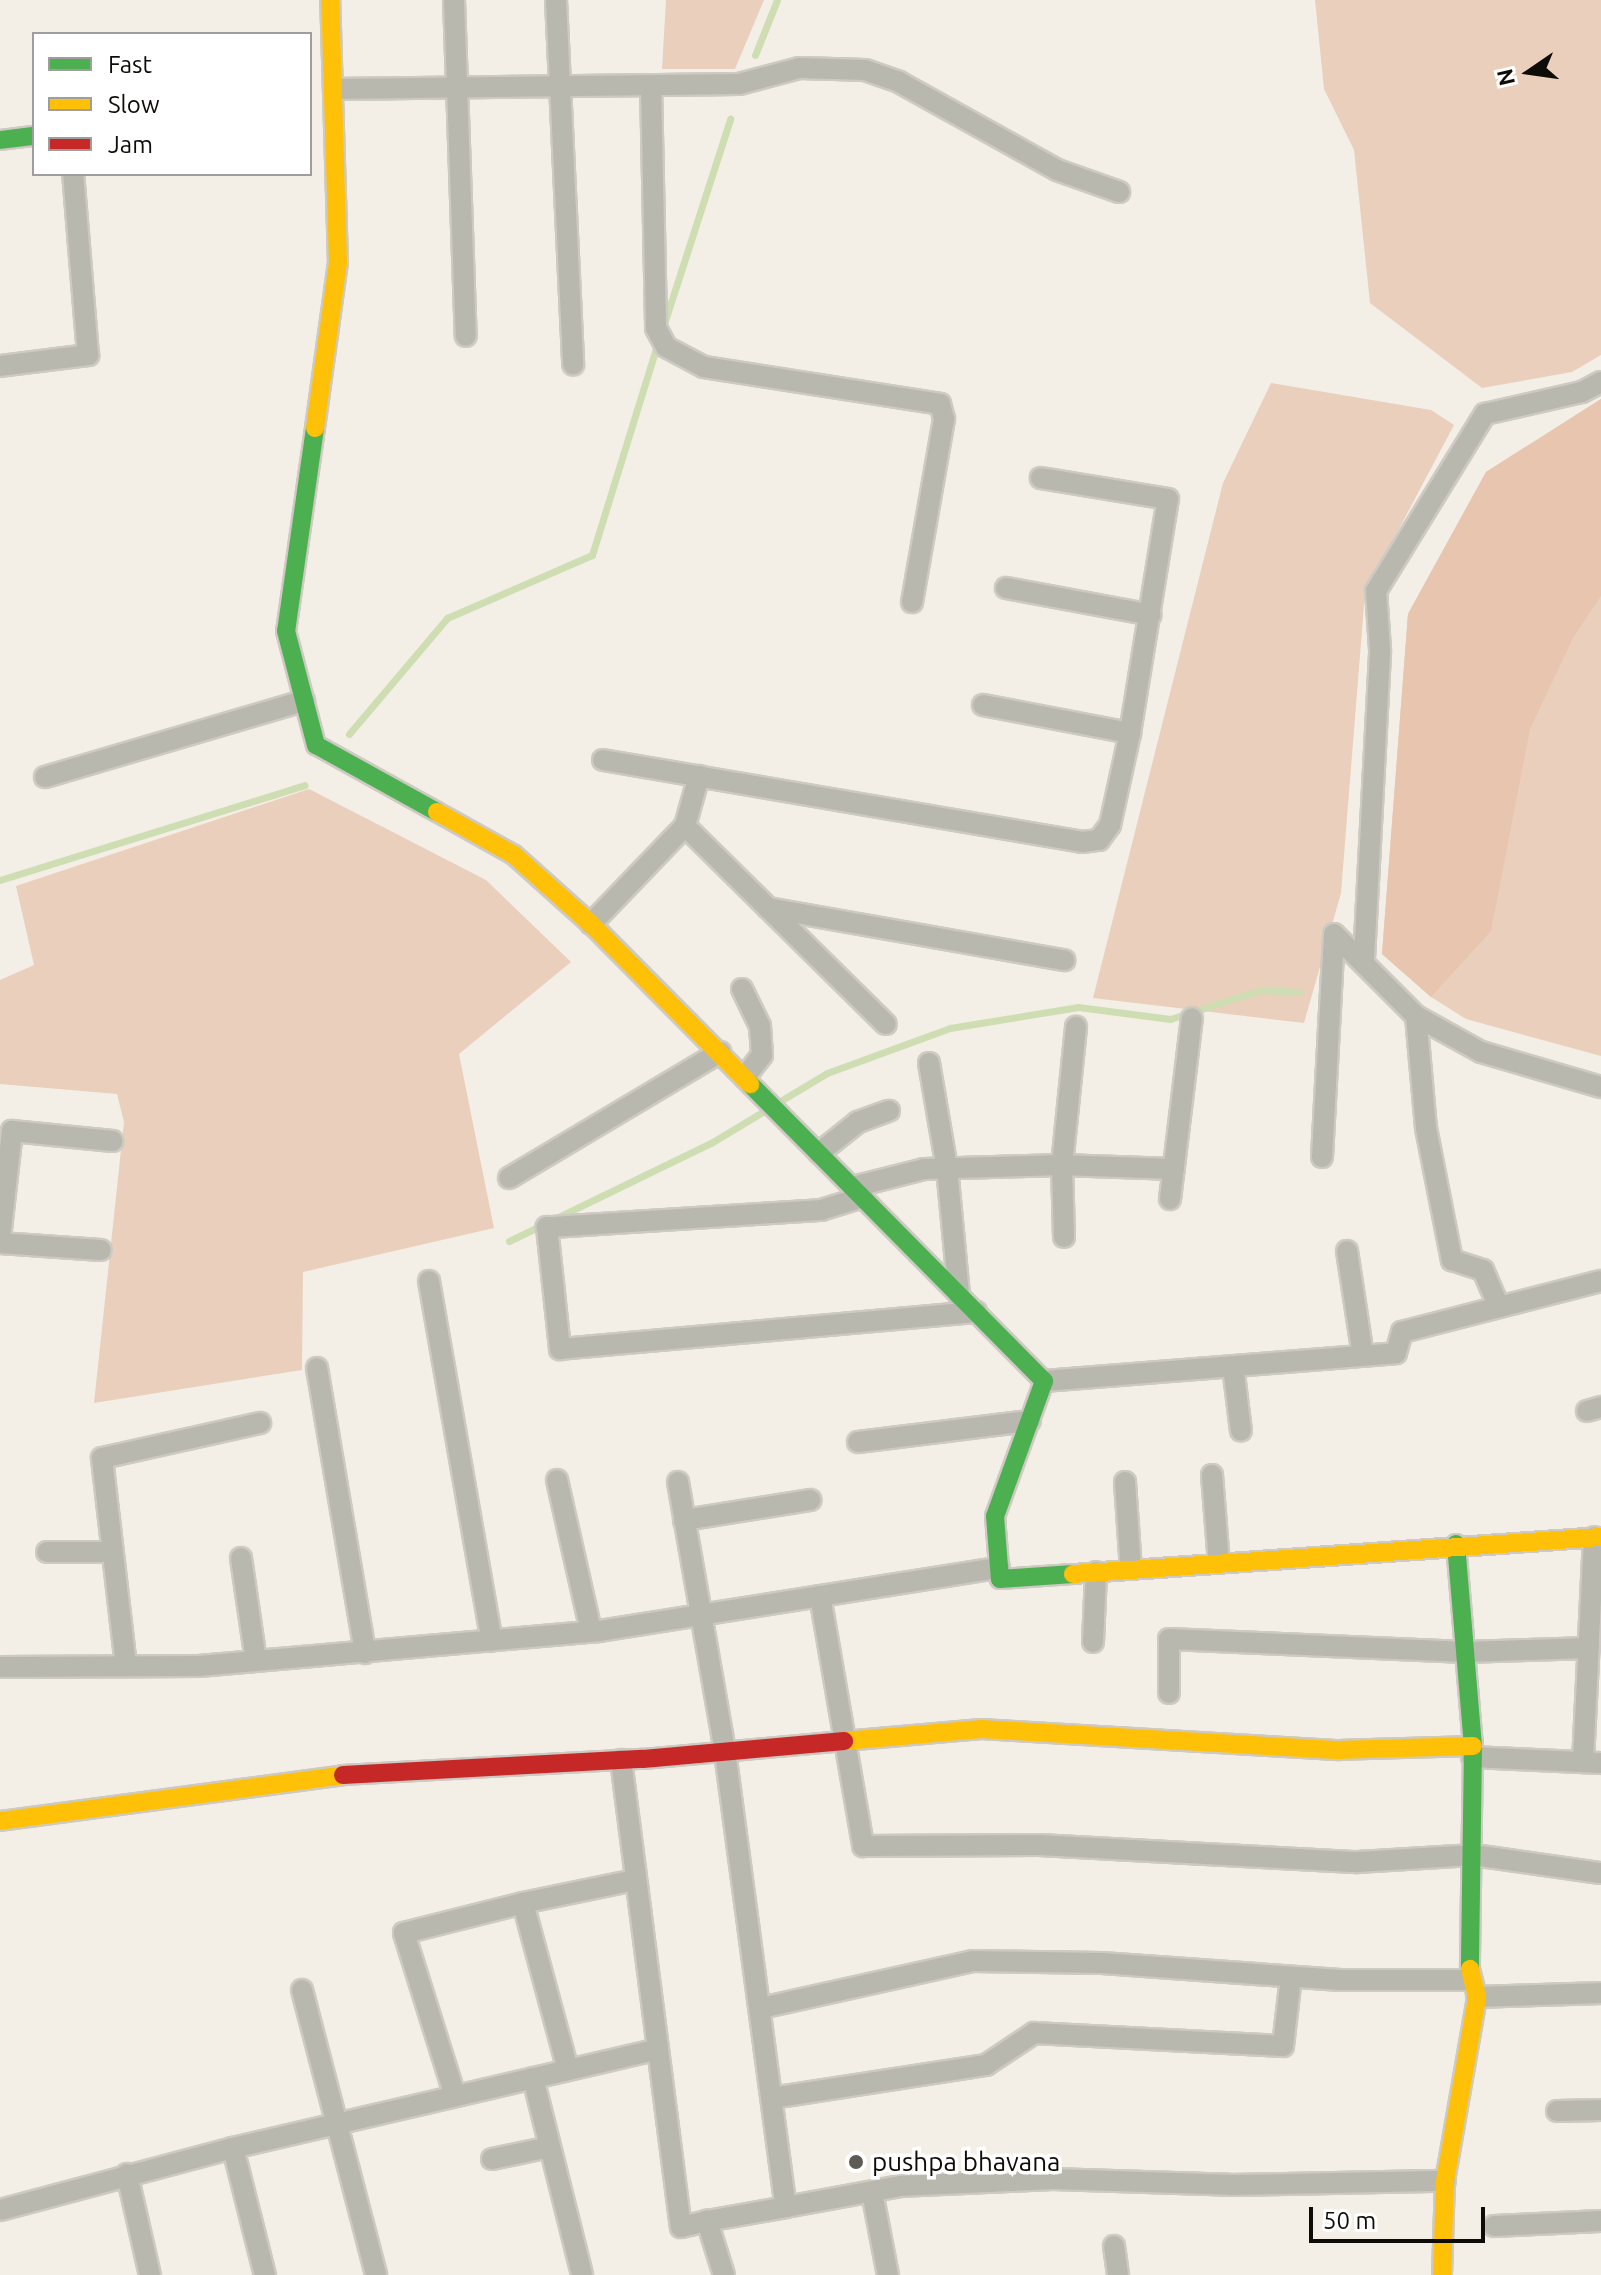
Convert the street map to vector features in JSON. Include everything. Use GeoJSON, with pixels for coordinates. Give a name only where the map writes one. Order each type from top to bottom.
{"type":"FeatureCollection","features":[{"type":"Feature","properties":{"kind":"street"},"geometry":{"type":"LineString","coordinates":[[330,0],[338,263],[286,631],[316,745],[514,855],[591,924],[720,1052],[1044,1381],[1396,1353],[1402,1332],[1601,1281]]}},
{"type":"Feature","properties":{"kind":"street"},"geometry":{"type":"LineString","coordinates":[[454,0],[466,336]]}},
{"type":"Feature","properties":{"kind":"street"},"geometry":{"type":"LineString","coordinates":[[556,0],[573,365]]}},
{"type":"Feature","properties":{"kind":"street"},"geometry":{"type":"LineString","coordinates":[[312,102],[334,94],[455,88],[739,84],[826,66],[865,70],[899,82],[1057,170],[1119,192]]}},
{"type":"Feature","properties":{"kind":"street"},"geometry":{"type":"LineString","coordinates":[[651,85],[656,328],[666,347],[704,367],[940,404],[944,419],[912,602]]}},
{"type":"Feature","properties":{"kind":"street"},"geometry":{"type":"LineString","coordinates":[[0,140],[32,136]]}},
{"type":"Feature","properties":{"kind":"street"},"geometry":{"type":"LineString","coordinates":[[0,366],[88,355],[73,176]]}},
{"type":"Feature","properties":{"kind":"street"},"geometry":{"type":"LineString","coordinates":[[1364,959],[1380,649],[1376,591],[1485,414],[1582,392],[1601,382]]}},
{"type":"Feature","properties":{"kind":"street"},"geometry":{"type":"LineString","coordinates":[[603,760],[1082,842],[1099,840],[1110,825],[1130,733],[1168,499],[1041,478]]}},
{"type":"Feature","properties":{"kind":"street"},"geometry":{"type":"LineString","coordinates":[[1006,588],[1151,615]]}},
{"type":"Feature","properties":{"kind":"street"},"geometry":{"type":"LineString","coordinates":[[45,777],[304,701]]}},
{"type":"Feature","properties":{"kind":"street"},"geometry":{"type":"LineString","coordinates":[[983,705],[1130,733]]}},
{"type":"Feature","properties":{"kind":"street"},"geometry":{"type":"LineString","coordinates":[[591,924],[685,826],[699,776]]}},
{"type":"Feature","properties":{"kind":"street"},"geometry":{"type":"LineString","coordinates":[[685,826],[886,1024]]}},
{"type":"Feature","properties":{"kind":"street"},"geometry":{"type":"LineString","coordinates":[[768,908],[1064,960]]}},
{"type":"Feature","properties":{"kind":"street"},"geometry":{"type":"LineString","coordinates":[[1322,1157],[1334,934],[1364,959],[1416,1016],[1481,1052],[1601,1087]]}},
{"type":"Feature","properties":{"kind":"street"},"geometry":{"type":"LineString","coordinates":[[742,989],[760,1026],[762,1055],[745,1077]]}},
{"type":"Feature","properties":{"kind":"street"},"geometry":{"type":"LineString","coordinates":[[1416,1016],[1426,1128],[1452,1260],[1483,1270],[1499,1307]]}},
{"type":"Feature","properties":{"kind":"street"},"geometry":{"type":"LineString","coordinates":[[1170,1199],[1192,1018]]}},
{"type":"Feature","properties":{"kind":"street"},"geometry":{"type":"LineString","coordinates":[[1064,1237],[1062,1165],[1076,1027]]}},
{"type":"Feature","properties":{"kind":"street"},"geometry":{"type":"LineString","coordinates":[[509,1178],[720,1052]]}},
{"type":"Feature","properties":{"kind":"street"},"geometry":{"type":"LineString","coordinates":[[929,1063],[947,1168],[959,1295]]}},
{"type":"Feature","properties":{"kind":"street"},"geometry":{"type":"LineString","coordinates":[[819,1153],[858,1122],[889,1111]]}},
{"type":"Feature","properties":{"kind":"street"},"geometry":{"type":"LineString","coordinates":[[101,1250],[0,1241],[6,1131],[113,1141]]}},
{"type":"Feature","properties":{"kind":"street"},"geometry":{"type":"LineString","coordinates":[[976,1312],[560,1349],[547,1227],[821,1210],[858,1192],[947,1168],[1062,1165],[1174,1169]]}},
{"type":"Feature","properties":{"kind":"street"},"geometry":{"type":"LineString","coordinates":[[1347,1251],[1363,1355]]}},
{"type":"Feature","properties":{"kind":"street"},"geometry":{"type":"LineString","coordinates":[[429,1281],[492,1641]]}},
{"type":"Feature","properties":{"kind":"street"},"geometry":{"type":"LineString","coordinates":[[1233,1366],[1241,1431]]}},
{"type":"Feature","properties":{"kind":"street"},"geometry":{"type":"LineString","coordinates":[[317,1368],[365,1653]]}},
{"type":"Feature","properties":{"kind":"street"},"geometry":{"type":"LineString","coordinates":[[0,1821],[334,1775],[621,1760],[981,1729],[1339,1750],[1473,1752],[1592,1762],[1589,1648],[1597,1537],[1456,1544],[1000,1579],[995,1516],[1044,1381]]}},
{"type":"Feature","properties":{"kind":"street"},"geometry":{"type":"LineString","coordinates":[[858,1442],[1030,1421]]}},
{"type":"Feature","properties":{"kind":"street"},"geometry":{"type":"LineString","coordinates":[[126,1666],[102,1458],[260,1423]]}},
{"type":"Feature","properties":{"kind":"street"},"geometry":{"type":"LineString","coordinates":[[1212,1475],[1219,1563]]}},
{"type":"Feature","properties":{"kind":"street"},"geometry":{"type":"LineString","coordinates":[[557,1480],[591,1631]]}},
{"type":"Feature","properties":{"kind":"street"},"geometry":{"type":"LineString","coordinates":[[678,1482],[698,1616],[725,1752],[786,2207]]}},
{"type":"Feature","properties":{"kind":"street"},"geometry":{"type":"LineString","coordinates":[[1125,1482],[1131,1569]]}},
{"type":"Feature","properties":{"kind":"street"},"geometry":{"type":"LineString","coordinates":[[684,1520],[810,1500]]}},
{"type":"Feature","properties":{"kind":"street"},"geometry":{"type":"LineString","coordinates":[[1442,2275],[1445,2181],[1473,1989],[1473,1752],[1456,1544]]}},
{"type":"Feature","properties":{"kind":"street"},"geometry":{"type":"LineString","coordinates":[[47,1552],[112,1552]]}},
{"type":"Feature","properties":{"kind":"street"},"geometry":{"type":"LineString","coordinates":[[241,1558],[256,1661]]}},
{"type":"Feature","properties":{"kind":"street"},"geometry":{"type":"LineString","coordinates":[[0,1667],[256,1661],[492,1641],[698,1616],[999,1568]]}},
{"type":"Feature","properties":{"kind":"street"},"geometry":{"type":"LineString","coordinates":[[1093,1642],[1096,1572]]}},
{"type":"Feature","properties":{"kind":"street"},"geometry":{"type":"LineString","coordinates":[[820,1596],[842,1743],[863,1846],[1039,1845],[1358,1862],[1474,1855],[1601,1873]]}},
{"type":"Feature","properties":{"kind":"street"},"geometry":{"type":"LineString","coordinates":[[1169,1693],[1169,1639],[1465,1652],[1589,1648]]}},
{"type":"Feature","properties":{"kind":"street"},"geometry":{"type":"LineString","coordinates":[[621,1760],[681,2227],[872,2192],[1053,2179],[1230,2185],[1445,2181]]}},
{"type":"Feature","properties":{"kind":"street"},"geometry":{"type":"LineString","coordinates":[[455,2096],[404,1933],[523,1903],[635,1880]]}},
{"type":"Feature","properties":{"kind":"street"},"geometry":{"type":"LineString","coordinates":[[523,1903],[568,2070]]}},
{"type":"Feature","properties":{"kind":"street"},"geometry":{"type":"LineString","coordinates":[[761,2008],[973,1961],[1102,1963],[1473,1989],[1601,1993]]}},
{"type":"Feature","properties":{"kind":"street"},"geometry":{"type":"LineString","coordinates":[[772,2098],[986,2065],[1034,2033],[1283,2046],[1291,1977]]}},
{"type":"Feature","properties":{"kind":"street"},"geometry":{"type":"LineString","coordinates":[[302,1990],[340,2123],[376,2275]]}},
{"type":"Feature","properties":{"kind":"street"},"geometry":{"type":"LineString","coordinates":[[0,2210],[233,2148],[657,2049]]}},
{"type":"Feature","properties":{"kind":"street"},"geometry":{"type":"LineString","coordinates":[[533,2078],[582,2275]]}},
{"type":"Feature","properties":{"kind":"street"},"geometry":{"type":"LineString","coordinates":[[1557,2111],[1601,2110]]}},
{"type":"Feature","properties":{"kind":"street"},"geometry":{"type":"LineString","coordinates":[[492,2159],[550,2147]]}},
{"type":"Feature","properties":{"kind":"street"},"geometry":{"type":"LineString","coordinates":[[233,2148],[265,2275]]}},
{"type":"Feature","properties":{"kind":"street"},"geometry":{"type":"LineString","coordinates":[[127,2174],[150,2275]]}},
{"type":"Feature","properties":{"kind":"street"},"geometry":{"type":"LineString","coordinates":[[872,2192],[888,2275]]}},
{"type":"Feature","properties":{"kind":"street"},"geometry":{"type":"LineString","coordinates":[[707,2221],[724,2275]]}},
{"type":"Feature","properties":{"kind":"street"},"geometry":{"type":"LineString","coordinates":[[1494,2226],[1601,2221]]}},
{"type":"Feature","properties":{"kind":"street"},"geometry":{"type":"LineString","coordinates":[[1114,2246],[1118,2275]]}},
{"type":"Feature","properties":{"kind":"shaded area"},"geometry":{"type":"Polygon","coordinates":[[[666,0],[764,0],[735,69],[662,69],[666,0]]]}},
{"type":"Feature","properties":{"kind":"shaded area"},"geometry":{"type":"Polygon","coordinates":[[[1315,0],[1601,0],[1601,355],[1572,372],[1482,388],[1370,303],[1354,150],[1324,89],[1315,0]]]}},
{"type":"Feature","properties":{"kind":"shaded area"},"geometry":{"type":"Polygon","coordinates":[[[1271,383],[1431,410],[1454,425],[1365,593],[1341,893],[1304,1023],[1093,998],[1223,483],[1271,383]]]}},
{"type":"Feature","properties":{"kind":"shaded area"},"geometry":{"type":"Polygon","coordinates":[[[1601,399],[1601,1056],[1466,1019],[1431,997],[1382,954],[1408,614],[1486,472],[1601,399]]]}},
{"type":"Feature","properties":{"kind":"shaded area"},"geometry":{"type":"Polygon","coordinates":[[[1601,399],[1601,596],[1574,636],[1530,729],[1491,931],[1431,997],[1382,954],[1408,614],[1486,472],[1601,399]]]}},
{"type":"Feature","properties":{"kind":"shaded area"},"geometry":{"type":"Polygon","coordinates":[[[309,789],[486,880],[571,962],[459,1054],[494,1228],[303,1272],[302,1370],[94,1403],[124,1122],[117,1094],[0,1084],[0,980],[34,965],[16,886],[309,789]]]}},
{"type":"Feature","properties":{"kind":"waterway"},"geometry":{"type":"LineString","coordinates":[[755,55],[777,0]]}},
{"type":"Feature","properties":{"kind":"waterway"},"geometry":{"type":"LineString","coordinates":[[663,327],[730,119]]}},
{"type":"Feature","properties":{"kind":"waterway"},"geometry":{"type":"LineString","coordinates":[[349,734],[447,618],[592,555],[658,342]]}},
{"type":"Feature","properties":{"kind":"waterway"},"geometry":{"type":"LineString","coordinates":[[0,880],[305,785]]}},
{"type":"Feature","properties":{"kind":"waterway"},"geometry":{"type":"LineString","coordinates":[[777,1103],[827,1073],[950,1028],[1078,1007],[1170,1019],[1261,990],[1299,992]]}},
{"type":"Feature","properties":{"kind":"waterway"},"geometry":{"type":"LineString","coordinates":[[509,1241],[711,1143],[766,1110]]}},
{"type":"Feature","properties":{"kind":"traffic: fast"},"geometry":{"type":"LineString","coordinates":[[0,140],[32,136]]}},
{"type":"Feature","properties":{"kind":"traffic: fast"},"geometry":{"type":"LineString","coordinates":[[315,428],[286,631],[316,745],[437,812]]}},
{"type":"Feature","properties":{"kind":"traffic: fast"},"geometry":{"type":"LineString","coordinates":[[750,1084],[1044,1381],[995,1516],[1000,1579],[1073,1574]]}},
{"type":"Feature","properties":{"kind":"traffic: fast"},"geometry":{"type":"LineString","coordinates":[[1456,1544],[1473,1746],[1470,1969]]}},
{"type":"Feature","properties":{"kind":"traffic: slow"},"geometry":{"type":"LineString","coordinates":[[315,428],[338,263],[330,0]]}},
{"type":"Feature","properties":{"kind":"traffic: slow"},"geometry":{"type":"LineString","coordinates":[[437,812],[514,855],[591,924],[750,1084]]}},
{"type":"Feature","properties":{"kind":"traffic: slow"},"geometry":{"type":"LineString","coordinates":[[1073,1574],[1601,1537]]}},
{"type":"Feature","properties":{"kind":"traffic: slow"},"geometry":{"type":"LineString","coordinates":[[844,1741],[981,1729],[1339,1750],[1473,1746]]}},
{"type":"Feature","properties":{"kind":"traffic: slow"},"geometry":{"type":"LineString","coordinates":[[0,1821],[343,1775]]}},
{"type":"Feature","properties":{"kind":"traffic: slow"},"geometry":{"type":"LineString","coordinates":[[1442,2275],[1445,2181],[1477,1997],[1470,1969]]}},
{"type":"Feature","properties":{"kind":"traffic: jam"},"geometry":{"type":"LineString","coordinates":[[343,1775],[643,1759],[844,1741]]}},
{"type":"Feature","properties":{"kind":"place","name":"pushpa bhavana"},"geometry":{"type":"Point","coordinates":[856,2162]}}]}
